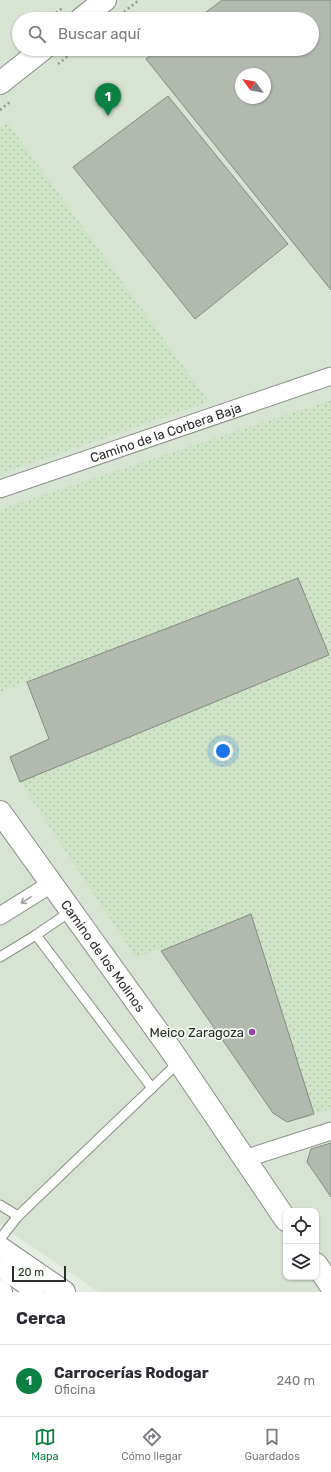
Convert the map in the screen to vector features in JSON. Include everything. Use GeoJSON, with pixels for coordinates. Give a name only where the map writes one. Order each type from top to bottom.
{"type":"FeatureCollection","features":[{"type":"Feature","properties":{"kind":"street"},"geometry":{"type":"LineString","coordinates":[[74,12],[105,0]]}},
{"type":"Feature","properties":{"kind":"street"},"geometry":{"type":"LineString","coordinates":[[0,83],[34,56]]}},
{"type":"Feature","properties":{"kind":"street","name":"Camino de la Corbera Baja"},"geometry":{"type":"LineString","coordinates":[[0,489],[331,376]]}},
{"type":"Feature","properties":{"kind":"street","name":"Camino de los Molinos"},"geometry":{"type":"LineString","coordinates":[[0,812],[179,1062],[283,1216]]}},
{"type":"Feature","properties":{"kind":"street"},"geometry":{"type":"LineString","coordinates":[[0,916],[51,884]]}},
{"type":"Feature","properties":{"kind":"street"},"geometry":{"type":"LineString","coordinates":[[244,1159],[331,1131]]}},
{"type":"Feature","properties":{"kind":"street"},"geometry":{"type":"LineString","coordinates":[[0,1248],[64,1292]]}},
{"type":"Feature","properties":{"kind":"street"},"geometry":{"type":"LineString","coordinates":[[319,1268],[331,1286]]}},
{"type":"Feature","properties":{"kind":"street"},"geometry":{"type":"LineString","coordinates":[[0,1270],[35,1292]]}},
{"type":"Feature","properties":{"kind":"lane"},"geometry":{"type":"LineString","coordinates":[[0,957],[36,935],[70,911]]}},
{"type":"Feature","properties":{"kind":"lane"},"geometry":{"type":"LineString","coordinates":[[36,935],[152,1088]]}},
{"type":"Feature","properties":{"kind":"lane"},"geometry":{"type":"LineString","coordinates":[[0,1239],[18,1216],[179,1062]]}},
{"type":"Feature","properties":{"kind":"lane"},"geometry":{"type":"LineString","coordinates":[[0,1205],[18,1216]]}},
{"type":"Feature","properties":{"kind":"path"},"geometry":{"type":"LineString","coordinates":[[124,12],[139,0]]}},
{"type":"Feature","properties":{"kind":"shaded area"},"geometry":{"type":"Polygon","coordinates":[[[0,0],[331,0],[331,1292],[99,1292],[0,1225],[0,0]]]}},
{"type":"Feature","properties":{"kind":"green space"},"geometry":{"type":"Polygon","coordinates":[[[7,122],[209,402],[0,474],[0,127],[7,122]]]}},
{"type":"Feature","properties":{"kind":"green space"},"geometry":{"type":"Polygon","coordinates":[[[331,400],[331,1109],[314,1114],[251,914],[161,951],[159,949],[136,958],[20,782],[329,655],[298,578],[0,692],[0,509],[331,400]]]}},
{"type":"Feature","properties":{"kind":"building"},"geometry":{"type":"Polygon","coordinates":[[[222,0],[331,0],[331,290],[146,59],[150,56],[319,56],[319,12],[206,12],[222,0]]]}},
{"type":"Feature","properties":{"kind":"building"},"geometry":{"type":"Polygon","coordinates":[[[168,96],[288,244],[195,319],[73,167],[168,96]]]}},
{"type":"Feature","properties":{"kind":"building"},"geometry":{"type":"Polygon","coordinates":[[[298,578],[329,655],[20,782],[10,757],[49,739],[27,682],[298,578]]]}},
{"type":"Feature","properties":{"kind":"building","name":"Meico Zaragoza"},"geometry":{"type":"Polygon","coordinates":[[[251,914],[314,1114],[287,1122],[273,1113],[161,951],[251,914]]]}},
{"type":"Feature","properties":{"kind":"building"},"geometry":{"type":"Polygon","coordinates":[[[331,1143],[331,1197],[307,1162],[311,1149],[331,1143]]]}},
{"type":"Feature","properties":{"kind":"place","name":"Carrocerías Rodogar"},"geometry":{"type":"Point","coordinates":[108,116]}},
{"type":"Feature","properties":{"kind":"place","name":"Meico Zaragoza"},"geometry":{"type":"Point","coordinates":[252,1032]}}]}
